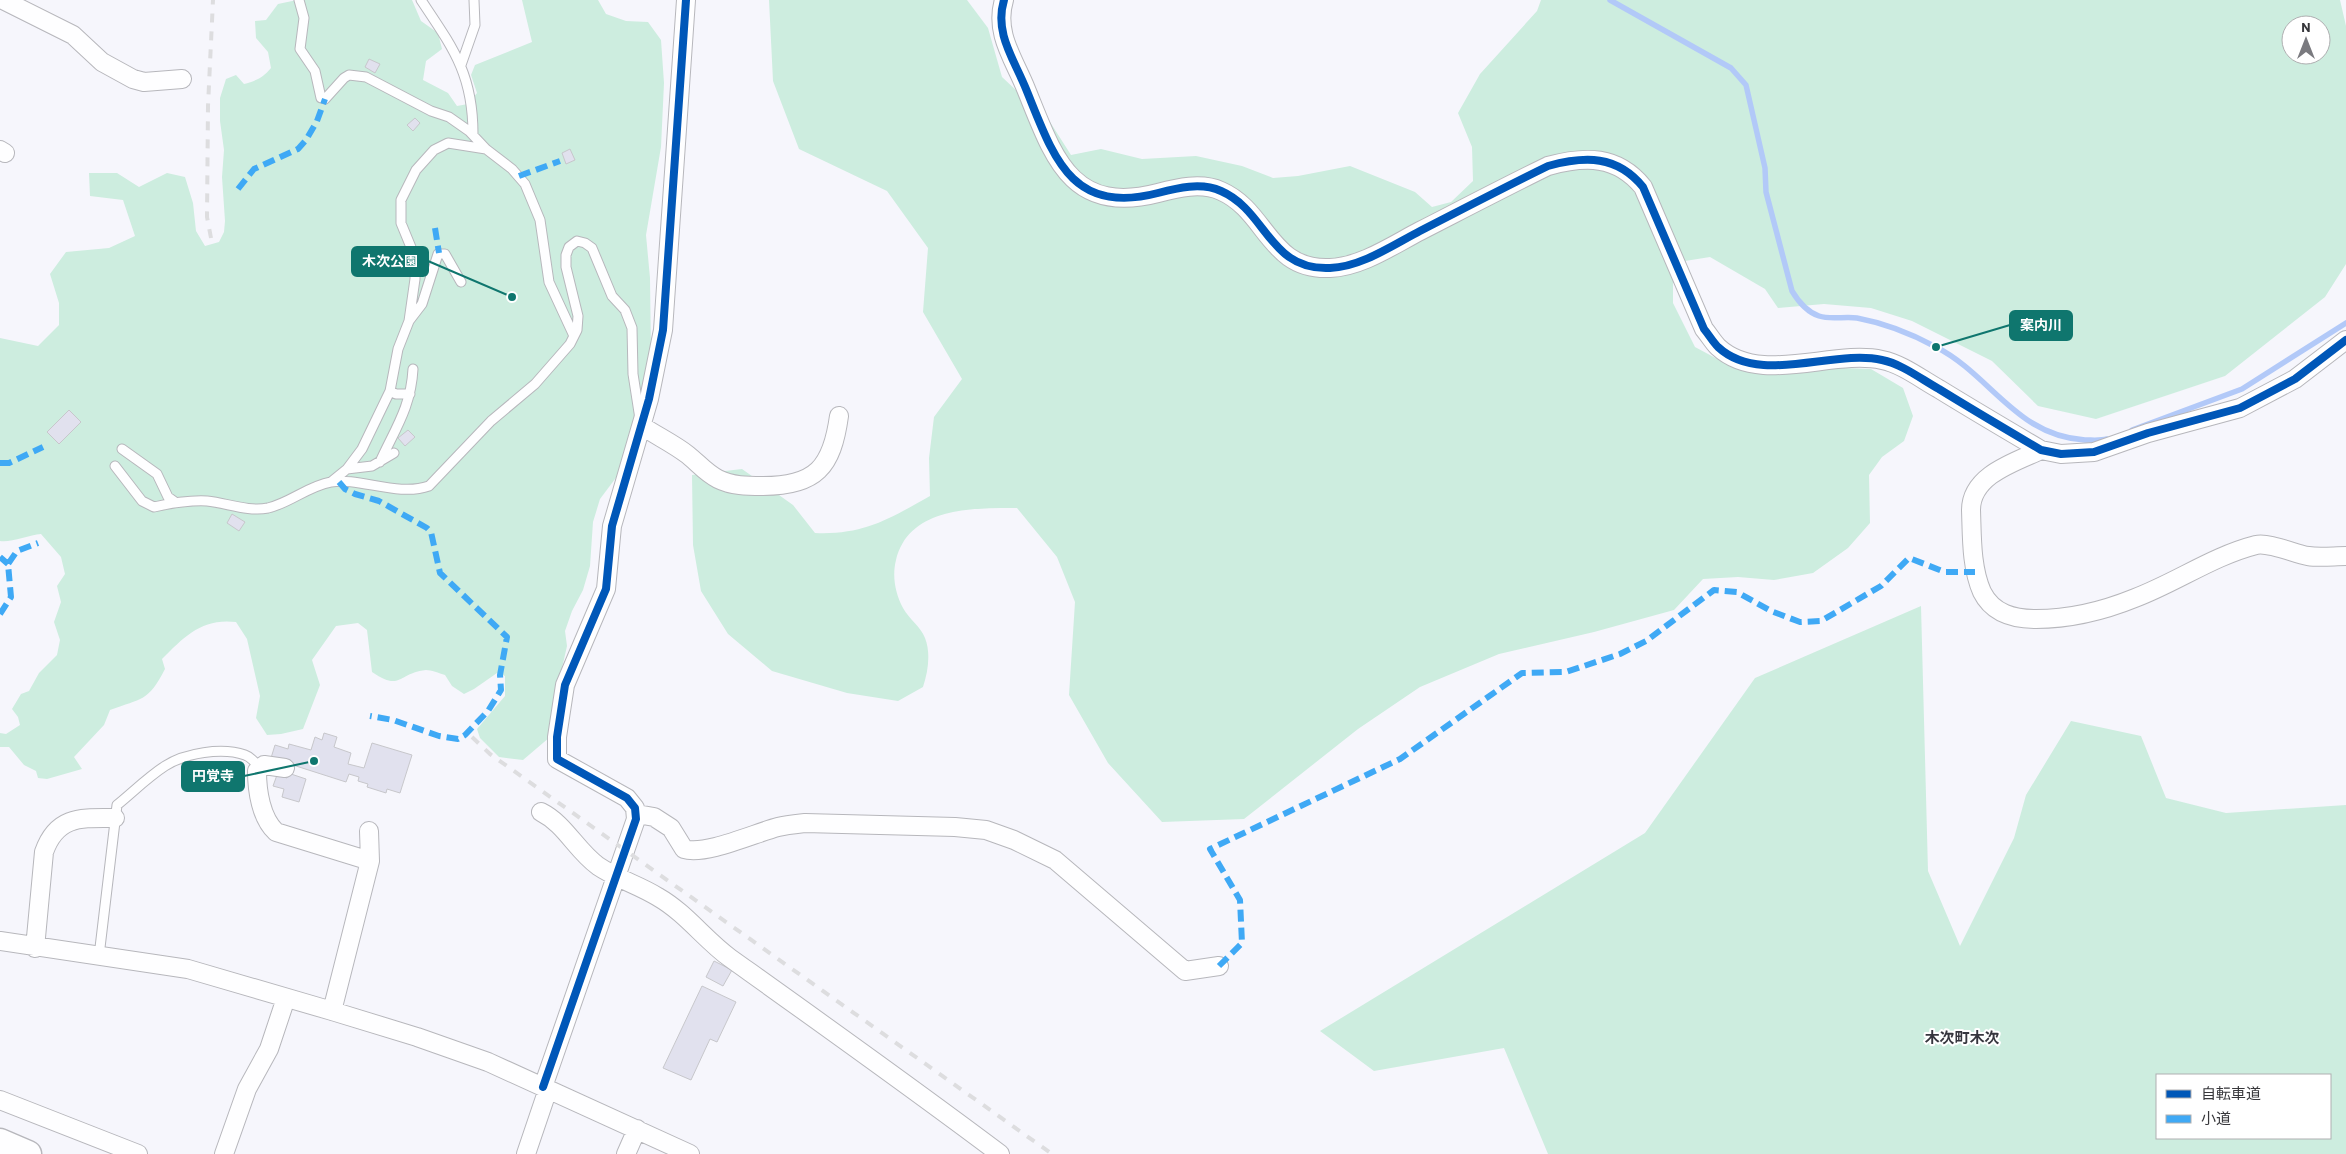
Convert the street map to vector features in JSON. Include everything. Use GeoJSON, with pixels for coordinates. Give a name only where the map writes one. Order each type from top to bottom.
{"type":"FeatureCollection","features":[{"type":"Feature","properties":{"kind":"main road"},"geometry":{"type":"LineString","coordinates":[[0,1142],[28,1154]]}},
{"type":"Feature","properties":{"kind":"street"},"geometry":{"type":"LineString","coordinates":[[2,0],[73,35],[102,62],[133,79],[144,82],[182,79]]}},
{"type":"Feature","properties":{"kind":"street"},"geometry":{"type":"LineString","coordinates":[[526,1154],[637,814],[632,802],[627,798],[557,759],[556,737],[566,684],[606,589],[612,526],[642,426],[664,330],[686,0]]}},
{"type":"Feature","properties":{"kind":"street"},"geometry":{"type":"LineString","coordinates":[[1004,0],[1001,11],[1002,35],[1045,136],[1063,169],[1080,186],[1099,194],[1125,199],[1176,188],[1205,186],[1220,190],[1232,197],[1251,215],[1285,255],[1299,264],[1314,268],[1332,268],[1349,264],[1380,251],[1548,166],[1569,160],[1603,161],[1631,173],[1642,187],[1704,329],[1719,348],[1740,360],[1767,366],[1804,365],[1845,357],[1864,357],[1896,364],[2041,450],[2061,454],[2094,452],[2148,433],[2240,408],[2295,379],[2346,340]]}},
{"type":"Feature","properties":{"kind":"street"},"geometry":{"type":"LineString","coordinates":[[642,426],[682,451],[707,472],[730,484],[741,486],[787,486],[802,481],[815,473],[826,462],[833,448],[839,416]]}},
{"type":"Feature","properties":{"kind":"street"},"geometry":{"type":"LineString","coordinates":[[2041,450],[2000,468],[1980,485],[1972,495],[1975,572],[1983,593],[1990,603],[2000,612],[2011,617],[2062,619],[2092,613],[2136,598],[2228,554],[2260,544],[2309,556],[2346,556]]}},
{"type":"Feature","properties":{"kind":"street"},"geometry":{"type":"LineString","coordinates":[[285,768],[271,764],[259,767],[257,771],[257,786],[267,820],[276,832],[370,861]]}},
{"type":"Feature","properties":{"kind":"street"},"geometry":{"type":"LineString","coordinates":[[541,812],[560,825],[588,858],[616,877],[658,897],[693,925],[719,950],[872,1058],[1000,1154]]}},
{"type":"Feature","properties":{"kind":"street"},"geometry":{"type":"LineString","coordinates":[[637,814],[654,817],[671,828],[684,849],[689,851],[704,850],[780,826],[805,823],[927,826],[986,830],[1014,840],[1055,860],[1185,971],[1219,966]]}},
{"type":"Feature","properties":{"kind":"street"},"geometry":{"type":"LineString","coordinates":[[35,948],[44,852],[47,843],[58,830],[70,821],[82,818],[115,818]]}},
{"type":"Feature","properties":{"kind":"street"},"geometry":{"type":"LineString","coordinates":[[332,1011],[370,861],[369,831]]}},
{"type":"Feature","properties":{"kind":"street"},"geometry":{"type":"LineString","coordinates":[[0,942],[188,969],[417,1037],[488,1062],[637,1129],[679,1152]]}},
{"type":"Feature","properties":{"kind":"street"},"geometry":{"type":"LineString","coordinates":[[224,1154],[247,1089],[268,1049],[286,998]]}},
{"type":"Feature","properties":{"kind":"street"},"geometry":{"type":"LineString","coordinates":[[0,1100],[138,1154]]}},
{"type":"Feature","properties":{"kind":"street"},"geometry":{"type":"LineString","coordinates":[[626,1154],[637,1129]]}},
{"type":"Feature","properties":{"kind":"lane"},"geometry":{"type":"LineString","coordinates":[[299,0],[304,18],[300,49],[315,71],[322,98],[325,99],[344,78],[349,75],[359,75],[431,112],[449,117],[473,134],[486,149],[519,176],[534,201],[543,232],[549,282],[574,336]]}},
{"type":"Feature","properties":{"kind":"lane"},"geometry":{"type":"LineString","coordinates":[[421,0],[438,24],[461,65],[473,106],[473,134]]}},
{"type":"Feature","properties":{"kind":"lane"},"geometry":{"type":"LineString","coordinates":[[461,65],[475,25],[474,0]]}},
{"type":"Feature","properties":{"kind":"lane"},"geometry":{"type":"LineString","coordinates":[[409,321],[415,257],[401,222],[401,200],[416,170],[434,150],[448,144],[486,149]]}},
{"type":"Feature","properties":{"kind":"lane"},"geometry":{"type":"LineString","coordinates":[[331,482],[380,488],[422,488],[429,486],[491,421],[535,384],[577,330],[578,316],[566,268],[566,254],[573,243],[581,241],[588,245],[595,253],[612,296],[625,310],[632,328],[635,392],[642,426]]}},
{"type":"Feature","properties":{"kind":"lane"},"geometry":{"type":"LineString","coordinates":[[115,466],[148,506],[154,507],[175,502],[207,501],[243,508],[267,508],[331,482],[347,469],[365,443],[390,391],[398,349],[409,321],[422,304],[438,254],[445,254],[461,282]]}},
{"type":"Feature","properties":{"kind":"lane"},"geometry":{"type":"LineString","coordinates":[[380,462],[408,404],[413,369]]}},
{"type":"Feature","properties":{"kind":"lane"},"geometry":{"type":"LineString","coordinates":[[390,391],[396,394],[410,394]]}},
{"type":"Feature","properties":{"kind":"lane"},"geometry":{"type":"LineString","coordinates":[[122,449],[157,474],[168,498],[175,502]]}},
{"type":"Feature","properties":{"kind":"lane"},"geometry":{"type":"LineString","coordinates":[[347,469],[359,469],[380,462],[394,453]]}},
{"type":"Feature","properties":{"kind":"lane"},"geometry":{"type":"LineString","coordinates":[[99,956],[117,805],[165,766],[181,758],[210,753],[238,754],[253,759],[259,767]]}},
{"type":"Feature","properties":{"kind":"green space"},"geometry":{"type":"Polygon","coordinates":[[[297,0],[412,0],[421,21],[438,33],[442,49],[426,61],[423,80],[448,93],[457,106],[468,104],[477,93],[471,75],[475,65],[532,42],[522,0],[598,0],[606,14],[626,21],[648,22],[661,40],[664,83],[661,147],[646,235],[650,278],[651,358],[646,390],[621,471],[600,499],[593,522],[590,566],[583,590],[572,611],[565,631],[567,646],[549,726],[550,737],[523,760],[499,757],[480,738],[477,729],[505,696],[505,676],[497,673],[464,694],[452,686],[445,675],[430,670],[410,674],[399,680],[389,681],[372,672],[367,630],[358,623],[336,626],[312,660],[320,685],[303,729],[267,735],[256,718],[260,696],[247,639],[236,622],[224,621],[195,630],[178,643],[162,659],[165,669],[149,693],[137,700],[110,710],[104,725],[74,757],[82,769],[47,779],[38,778],[36,771],[24,765],[9,747],[0,747],[0,733],[6,734],[20,725],[18,717],[12,709],[21,694],[29,691],[39,673],[57,655],[60,640],[54,622],[61,602],[57,586],[65,574],[61,557],[41,534],[9,541],[0,541],[0,338],[38,346],[59,325],[59,303],[50,274],[66,252],[109,248],[135,236],[123,200],[90,196],[89,173],[117,173],[139,187],[167,173],[185,177],[193,203],[196,231],[205,246],[219,242],[224,232],[225,221],[222,177],[224,150],[220,121],[220,98],[226,79],[236,75],[244,84],[259,79],[271,68],[268,52],[256,38],[255,21],[266,20],[278,4],[297,0]]]}},
{"type":"Feature","properties":{"kind":"green space"},"geometry":{"type":"Polygon","coordinates":[[[769,0],[967,0],[988,28],[1002,77],[1050,122],[1071,155],[1101,149],[1142,159],[1196,156],[1242,166],[1273,178],[1298,176],[1350,166],[1415,192],[1432,207],[1451,202],[1473,181],[1472,147],[1458,113],[1480,74],[1537,11],[1541,0],[2340,0],[2346,26],[2346,264],[2325,297],[2225,376],[2096,419],[2038,406],[1992,361],[1912,321],[1871,308],[1824,304],[1778,308],[1765,289],[1710,257],[1685,261],[1673,283],[1673,303],[1695,347],[1736,369],[1769,373],[1816,367],[1871,369],[1903,388],[1913,416],[1904,441],[1882,457],[1869,475],[1870,523],[1848,548],[1813,573],[1774,580],[1738,577],[1703,579],[1674,610],[1594,632],[1499,654],[1420,687],[1358,729],[1244,819],[1162,822],[1108,763],[1069,695],[1075,602],[1057,557],[1017,508],[962,510],[944,514],[928,520],[914,530],[903,543],[895,566],[896,590],[903,608],[921,630],[925,638],[928,662],[923,687],[898,701],[847,693],[772,671],[728,634],[701,591],[693,545],[692,475],[742,469],[793,505],[815,533],[848,531],[876,524],[930,496],[929,458],[934,417],[962,379],[923,312],[928,248],[887,191],[799,149],[773,81],[769,0]]]}},
{"type":"Feature","properties":{"kind":"green space"},"geometry":{"type":"Polygon","coordinates":[[[1921,606],[1928,871],[1960,946],[2014,838],[2026,795],[2071,721],[2141,736],[2166,798],[2226,813],[2346,805],[2346,1154],[1548,1154],[1504,1048],[1374,1071],[1320,1031],[1645,833],[1755,678],[1921,606]]]}},
{"type":"Feature","properties":{"kind":"building"},"geometry":{"type":"Polygon","coordinates":[[[369,59],[380,64],[375,73],[365,67],[369,59]]]}},
{"type":"Feature","properties":{"kind":"building"},"geometry":{"type":"Polygon","coordinates":[[[415,118],[420,123],[413,131],[407,125],[415,118]]]}},
{"type":"Feature","properties":{"kind":"building"},"geometry":{"type":"Polygon","coordinates":[[[570,149],[575,160],[566,164],[562,153],[570,149]]]}},
{"type":"Feature","properties":{"kind":"building"},"geometry":{"type":"Polygon","coordinates":[[[69,410],[81,422],[59,444],[47,432],[69,410]]]}},
{"type":"Feature","properties":{"kind":"building"},"geometry":{"type":"Polygon","coordinates":[[[408,430],[415,437],[405,446],[398,438],[408,430]]]}},
{"type":"Feature","properties":{"kind":"building"},"geometry":{"type":"Polygon","coordinates":[[[232,514],[245,522],[239,531],[227,523],[232,514]]]}},
{"type":"Feature","properties":{"kind":"building"},"geometry":{"type":"Polygon","coordinates":[[[324,733],[337,737],[334,747],[351,753],[348,764],[364,768],[372,743],[412,755],[400,793],[387,789],[386,793],[367,787],[368,784],[358,781],[359,777],[349,774],[346,782],[271,758],[275,745],[288,749],[289,744],[311,750],[315,737],[322,740],[324,733]]]}},
{"type":"Feature","properties":{"kind":"building"},"geometry":{"type":"Polygon","coordinates":[[[288,773],[306,779],[299,802],[282,797],[284,789],[273,786],[277,775],[287,778],[288,773]]]}},
{"type":"Feature","properties":{"kind":"building"},"geometry":{"type":"Polygon","coordinates":[[[714,961],[732,970],[723,986],[706,977],[714,961]]]}},
{"type":"Feature","properties":{"kind":"building"},"geometry":{"type":"Polygon","coordinates":[[[702,986],[736,1002],[717,1042],[710,1039],[691,1080],[663,1068],[702,986]]]}},
{"type":"Feature","properties":{"kind":"waterway"},"geometry":{"type":"LineString","coordinates":[[1610,0],[1731,68],[1746,85],[1765,168],[1766,192],[1792,291],[1807,309],[1824,317],[1857,318],[1908,333],[1955,359],[2022,416],[2040,428],[2061,436],[2085,440],[2107,439]]}},
{"type":"Feature","properties":{"kind":"waterway"},"geometry":{"type":"LineString","coordinates":[[2132,430],[2242,389],[2346,323]]}},
{"type":"Feature","properties":{"kind":"railway"},"geometry":{"type":"LineString","coordinates":[[211,238],[207,217],[208,106],[213,0]]}},
{"type":"Feature","properties":{"kind":"railway"},"geometry":{"type":"LineString","coordinates":[[472,737],[490,754],[1052,1154]]}},
{"type":"Feature","properties":{"kind":"marked path"},"geometry":{"type":"LineString","coordinates":[[238,189],[254,169],[298,149],[306,140],[317,121],[325,99]]}},
{"type":"Feature","properties":{"kind":"marked path"},"geometry":{"type":"LineString","coordinates":[[519,176],[560,161]]}},
{"type":"Feature","properties":{"kind":"marked path"},"geometry":{"type":"LineString","coordinates":[[435,228],[439,253]]}},
{"type":"Feature","properties":{"kind":"marked path"},"geometry":{"type":"LineString","coordinates":[[0,463],[9,463],[43,447]]}},
{"type":"Feature","properties":{"kind":"marked path"},"geometry":{"type":"LineString","coordinates":[[339,482],[345,489],[379,501],[427,528],[431,532],[440,573],[507,637],[500,675],[501,690],[488,711],[465,735],[458,739],[439,736],[393,720],[370,716]]}},
{"type":"Feature","properties":{"kind":"marked path"},"geometry":{"type":"LineString","coordinates":[[0,614],[11,597],[8,564],[17,551],[38,543]]}},
{"type":"Feature","properties":{"kind":"marked path"},"geometry":{"type":"LineString","coordinates":[[0,557],[8,564]]}},
{"type":"Feature","properties":{"kind":"marked path"},"geometry":{"type":"LineString","coordinates":[[1219,966],[1242,943],[1240,900],[1210,849],[1400,759],[1522,673],[1566,672],[1620,654],[1646,641],[1714,590],[1737,592],[1771,611],[1800,622],[1821,621],[1881,586],[1909,558],[1945,572],[1975,572]]}},
{"type":"Feature","properties":{"kind":"cycle path"},"geometry":{"type":"LineString","coordinates":[[543,1087],[636,819],[635,808],[627,798],[557,759],[557,737],[565,685],[606,589],[612,526],[649,399],[663,330],[686,0]]}},
{"type":"Feature","properties":{"kind":"cycle path"},"geometry":{"type":"LineString","coordinates":[[1004,0],[1002,24],[1007,46],[1056,157],[1069,174],[1085,188],[1104,196],[1128,198],[1197,186],[1213,188],[1236,200],[1249,212],[1281,250],[1294,260],[1310,266],[1342,267],[1365,260],[1548,166],[1575,161],[1600,161],[1622,169],[1633,176],[1643,187],[1704,329],[1718,347],[1735,358],[1754,364],[1775,365],[1862,358],[1889,362],[1911,372],[2041,450],[2061,454],[2094,452],[2148,433],[2240,408],[2295,379],[2346,340]]}},
{"type":"Feature","properties":{"kind":"place","name":"木次公園"},"geometry":{"type":"Point","coordinates":[512,297]}},
{"type":"Feature","properties":{"kind":"place","name":"案内川"},"geometry":{"type":"Point","coordinates":[1936,347]}},
{"type":"Feature","properties":{"kind":"place","name":"円覚寺"},"geometry":{"type":"Point","coordinates":[314,761]}},
{"type":"Feature","properties":{"kind":"district","name":"木次町木次"},"geometry":{"type":"Point","coordinates":[1962,1037]}}]}
